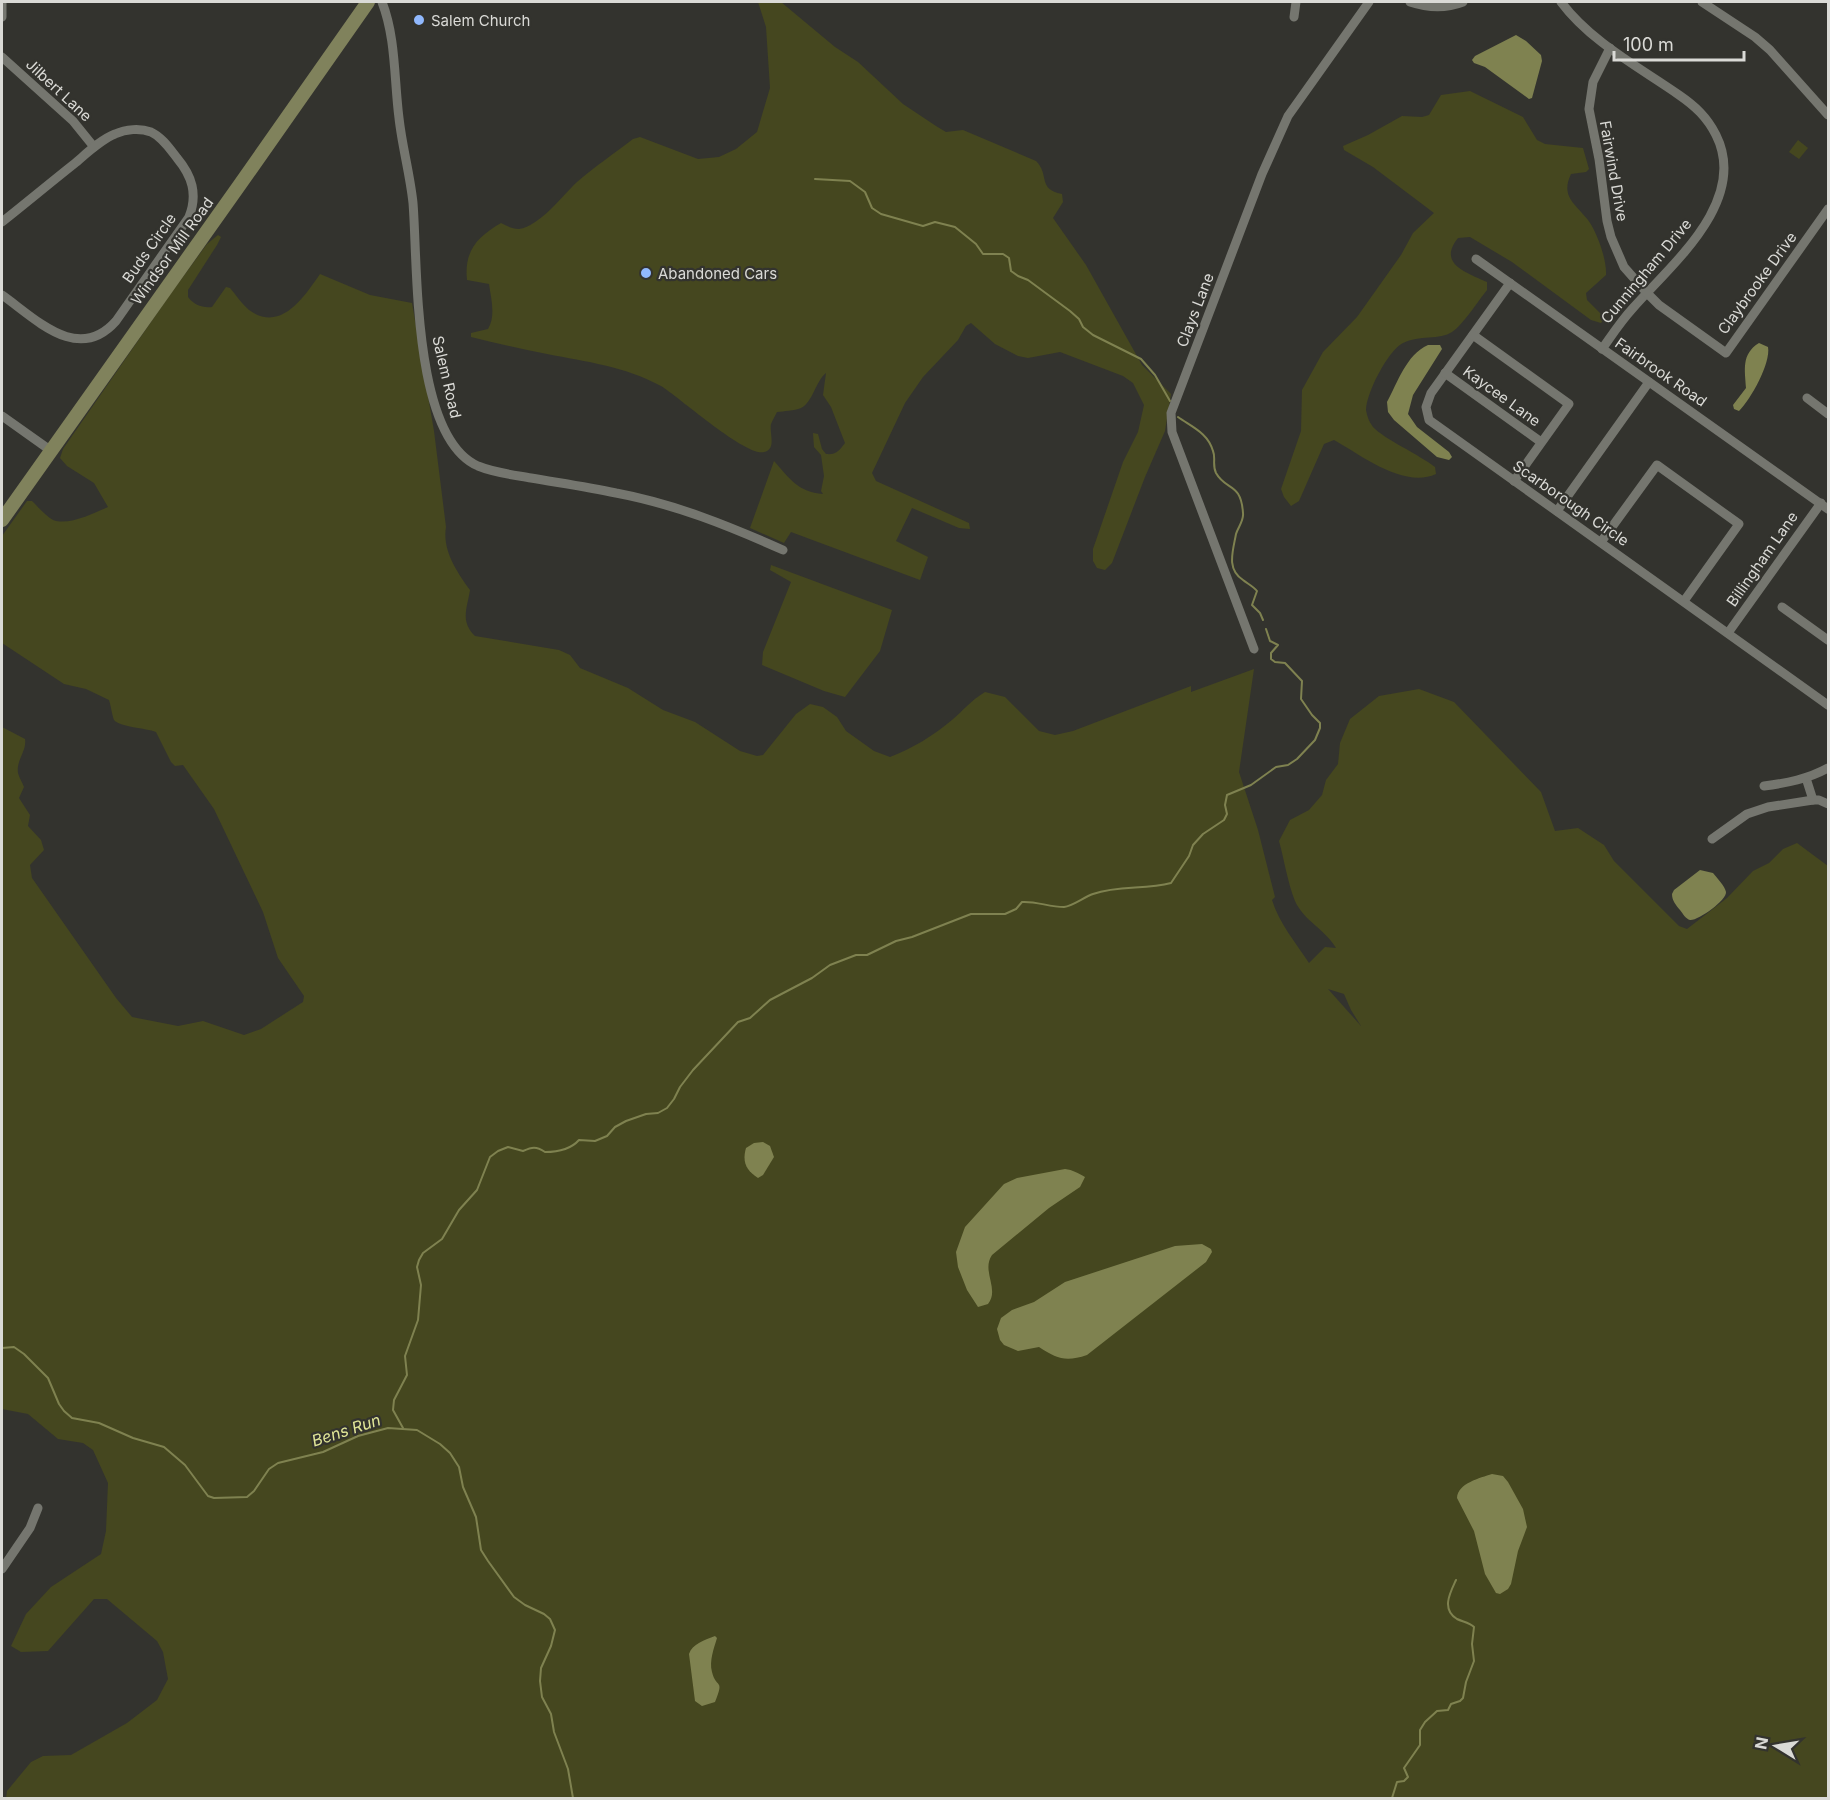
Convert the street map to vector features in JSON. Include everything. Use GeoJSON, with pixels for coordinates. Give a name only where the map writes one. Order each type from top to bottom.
{"type":"FeatureCollection","features":[{"type":"Feature","properties":{"kind":"main road","name":"Windsor Mill Road"},"geometry":{"type":"LineString","coordinates":[[2,519],[368,2]]}},
{"type":"Feature","properties":{"kind":"street"},"geometry":{"type":"LineString","coordinates":[[2,2],[2,16]]}},
{"type":"Feature","properties":{"kind":"street","name":"Salem Road"},"geometry":{"type":"LineString","coordinates":[[382,2],[389,27],[399,122],[411,185],[421,330],[438,417],[452,444],[469,460],[489,470],[665,504],[734,528],[783,550]]}},
{"type":"Feature","properties":{"kind":"street"},"geometry":{"type":"LineString","coordinates":[[1294,17],[1296,2]]}},
{"type":"Feature","properties":{"kind":"street","name":"Clays Lane"},"geometry":{"type":"LineString","coordinates":[[1254,649],[1173,432],[1171,413],[1262,174],[1288,116],[1369,2]]}},
{"type":"Feature","properties":{"kind":"street"},"geometry":{"type":"LineString","coordinates":[[1410,2],[1434,7],[1446,7],[1463,2]]}},
{"type":"Feature","properties":{"kind":"street","name":"Cunningham Drive"},"geometry":{"type":"LineString","coordinates":[[1561,2],[1578,21],[1610,48],[1682,97],[1702,114],[1718,139],[1724,158],[1725,170],[1721,191],[1709,217],[1686,250],[1630,311],[1602,349]]}},
{"type":"Feature","properties":{"kind":"street"},"geometry":{"type":"LineString","coordinates":[[1702,2],[1755,37],[1770,50],[1828,115]]}},
{"type":"Feature","properties":{"kind":"street","name":"Fairwind Drive"},"geometry":{"type":"LineString","coordinates":[[1610,48],[1589,95],[1590,121],[1599,159],[1606,221],[1611,237],[1624,267],[1647,293]]}},
{"type":"Feature","properties":{"kind":"street","name":"Jilbert Lane"},"geometry":{"type":"LineString","coordinates":[[2,57],[73,121],[94,147]]}},
{"type":"Feature","properties":{"kind":"street","name":"Buds Circle"},"geometry":{"type":"LineString","coordinates":[[2,222],[94,147],[115,134],[125,131],[143,130],[153,133],[160,138],[190,175],[194,196],[189,217],[110,328],[95,337],[75,339],[59,335],[2,295]]}},
{"type":"Feature","properties":{"kind":"street","name":"Claybrooke Drive"},"geometry":{"type":"LineString","coordinates":[[1647,293],[1659,305],[1726,352],[1828,209]]}},
{"type":"Feature","properties":{"kind":"street","name":"Fairbrook Road"},"geometry":{"type":"LineString","coordinates":[[1476,259],[1825,506]]}},
{"type":"Feature","properties":{"kind":"street","name":"Scarborough Circle"},"geometry":{"type":"LineString","coordinates":[[1510,283],[1427,400],[1426,413],[1429,420],[1828,705]]}},
{"type":"Feature","properties":{"kind":"street"},"geometry":{"type":"LineString","coordinates":[[1473,335],[1569,404],[1514,481]]}},
{"type":"Feature","properties":{"kind":"street","name":"Kaycee Lane"},"geometry":{"type":"LineString","coordinates":[[1445,373],[1541,442]]}},
{"type":"Feature","properties":{"kind":"street"},"geometry":{"type":"LineString","coordinates":[[1557,512],[1649,382]]}},
{"type":"Feature","properties":{"kind":"street"},"geometry":{"type":"LineString","coordinates":[[1807,398],[1828,414]]}},
{"type":"Feature","properties":{"kind":"street"},"geometry":{"type":"LineString","coordinates":[[2,416],[50,450]]}},
{"type":"Feature","properties":{"kind":"street"},"geometry":{"type":"LineString","coordinates":[[1601,542],[1657,465],[1739,524],[1684,601]]}},
{"type":"Feature","properties":{"kind":"street","name":"Billingham Lane"},"geometry":{"type":"LineString","coordinates":[[1728,633],[1825,506]]}},
{"type":"Feature","properties":{"kind":"street"},"geometry":{"type":"LineString","coordinates":[[1782,607],[1828,640]]}},
{"type":"Feature","properties":{"kind":"street"},"geometry":{"type":"LineString","coordinates":[[1764,786],[1785,784],[1828,768]]}},
{"type":"Feature","properties":{"kind":"street"},"geometry":{"type":"LineString","coordinates":[[1806,778],[1813,800]]}},
{"type":"Feature","properties":{"kind":"street"},"geometry":{"type":"LineString","coordinates":[[1712,839],[1747,814],[1768,807],[1813,800],[1828,804]]}},
{"type":"Feature","properties":{"kind":"street"},"geometry":{"type":"LineString","coordinates":[[2,1569],[30,1528],[38,1508]]}},
{"type":"Feature","properties":{"kind":"shaded area"},"geometry":{"type":"Polygon","coordinates":[[[758,2],[781,2],[835,47],[858,62],[903,104],[946,132],[963,130],[1036,161],[1049,189],[1062,194],[1063,202],[1053,218],[1086,265],[1142,365],[1171,394],[1165,431],[1112,563],[1105,570],[1097,568],[1093,561],[1093,549],[1123,462],[1138,432],[1144,405],[1133,383],[1123,376],[1060,352],[1028,358],[1018,356],[995,344],[971,323],[923,377],[905,403],[872,473],[876,481],[969,523],[970,529],[959,528],[912,508],[896,541],[928,557],[920,580],[791,532],[784,543],[750,528],[774,461],[790,479],[801,487],[807,491],[823,494],[821,491],[824,476],[821,455],[814,447],[813,433],[818,434],[822,449],[826,454],[837,452],[845,443],[831,407],[823,395],[826,373],[805,405],[795,410],[777,412],[771,424],[770,448],[764,452],[755,451],[728,436],[661,386],[647,379],[605,366],[471,337],[471,333],[488,329],[492,318],[492,307],[489,284],[467,280],[468,261],[474,246],[493,228],[501,223],[519,229],[543,217],[584,176],[633,139],[640,137],[698,159],[719,157],[736,149],[757,132],[770,88],[766,27],[758,2]]]}},
{"type":"Feature","properties":{"kind":"shaded area"},"geometry":{"type":"Polygon","coordinates":[[[1516,35],[1541,55],[1542,61],[1532,98],[1529,99],[1472,60],[1475,56],[1516,35]]]}},
{"type":"Feature","properties":{"kind":"shaded area"},"geometry":{"type":"Polygon","coordinates":[[[1470,91],[1523,117],[1537,140],[1545,144],[1583,148],[1589,169],[1586,172],[1571,174],[1567,189],[1571,200],[1591,225],[1603,254],[1606,275],[1586,293],[1587,300],[1605,318],[1601,323],[1591,320],[1512,262],[1470,237],[1458,238],[1452,247],[1453,261],[1463,271],[1487,282],[1487,290],[1466,319],[1452,332],[1442,336],[1416,339],[1397,347],[1379,373],[1366,410],[1373,427],[1385,437],[1435,467],[1436,474],[1410,477],[1397,474],[1334,440],[1324,444],[1299,501],[1291,506],[1281,489],[1301,431],[1302,390],[1323,352],[1357,317],[1401,255],[1413,233],[1434,213],[1373,167],[1344,150],[1343,146],[1402,116],[1429,115],[1441,95],[1470,91]]]}},
{"type":"Feature","properties":{"kind":"shaded area"},"geometry":{"type":"Polygon","coordinates":[[[1798,140],[1808,148],[1799,159],[1789,152],[1798,140]]]}},
{"type":"Feature","properties":{"kind":"shaded area"},"geometry":{"type":"Polygon","coordinates":[[[218,235],[221,237],[188,290],[188,297],[202,306],[212,307],[226,287],[230,288],[249,310],[261,316],[281,315],[299,302],[320,274],[370,295],[412,303],[434,431],[446,544],[456,568],[470,590],[466,620],[475,636],[559,650],[570,655],[580,668],[628,688],[663,710],[695,722],[740,751],[757,756],[763,755],[796,714],[810,704],[823,707],[837,717],[846,731],[874,751],[890,757],[907,750],[945,726],[985,692],[1005,697],[1039,731],[1055,735],[1073,731],[1191,686],[1191,692],[1254,669],[1239,772],[1258,830],[1275,897],[1272,900],[1283,925],[1309,963],[1325,947],[1336,948],[1295,901],[1279,841],[1290,820],[1309,810],[1322,795],[1326,780],[1338,764],[1340,743],[1350,719],[1379,696],[1419,689],[1454,702],[1541,792],[1555,831],[1578,828],[1604,845],[1614,861],[1679,926],[1687,929],[1727,898],[1753,871],[1769,863],[1783,849],[1797,843],[1828,866],[1828,1798],[6,1798],[7,1791],[31,1762],[43,1756],[71,1755],[127,1723],[157,1700],[168,1679],[163,1652],[157,1641],[107,1599],[94,1599],[48,1651],[21,1652],[11,1646],[26,1614],[51,1587],[101,1554],[106,1531],[108,1483],[93,1450],[83,1443],[58,1439],[28,1414],[2,1409],[2,727],[25,739],[18,768],[18,775],[24,787],[19,798],[30,815],[28,826],[41,840],[44,850],[30,865],[32,878],[116,998],[132,1017],[178,1026],[203,1021],[244,1035],[261,1029],[303,1002],[304,996],[278,958],[263,912],[214,809],[183,765],[175,766],[171,762],[156,732],[117,722],[114,720],[109,700],[86,689],[64,684],[2,643],[2,536],[27,501],[32,501],[50,518],[59,521],[81,518],[108,507],[94,483],[67,466],[60,458],[63,449],[207,244],[218,235]],[[1328,989],[1361,1026],[1351,1010],[1344,994],[1328,989]]]}},
{"type":"Feature","properties":{"kind":"shaded area"},"geometry":{"type":"Polygon","coordinates":[[[1759,343],[1768,347],[1766,362],[1754,390],[1739,411],[1734,409],[1733,405],[1746,388],[1745,363],[1749,352],[1759,343]]]}},
{"type":"Feature","properties":{"kind":"shaded area"},"geometry":{"type":"Polygon","coordinates":[[[1428,345],[1440,345],[1442,349],[1413,395],[1408,414],[1417,427],[1449,452],[1452,457],[1449,460],[1437,457],[1394,420],[1388,412],[1387,402],[1403,370],[1414,355],[1428,345]]]}},
{"type":"Feature","properties":{"kind":"shaded area"},"geometry":{"type":"Polygon","coordinates":[[[771,565],[892,610],[880,651],[845,697],[824,691],[762,665],[763,652],[791,582],[770,570],[771,565]]]}},
{"type":"Feature","properties":{"kind":"shaded area"},"geometry":{"type":"Polygon","coordinates":[[[1700,870],[1713,873],[1726,892],[1722,900],[1711,909],[1690,920],[1676,905],[1672,894],[1700,870]]]}},
{"type":"Feature","properties":{"kind":"shaded area"},"geometry":{"type":"Polygon","coordinates":[[[763,1142],[770,1146],[774,1157],[763,1175],[758,1178],[750,1172],[744,1157],[746,1148],[754,1143],[763,1142]]]}},
{"type":"Feature","properties":{"kind":"shaded area"},"geometry":{"type":"Polygon","coordinates":[[[1065,1169],[1085,1177],[1080,1187],[1049,1208],[992,1255],[988,1267],[992,1286],[991,1298],[988,1304],[978,1307],[967,1290],[958,1267],[956,1252],[965,1227],[1004,1184],[1017,1178],[1065,1169]]]}},
{"type":"Feature","properties":{"kind":"shaded area"},"geometry":{"type":"Polygon","coordinates":[[[1202,1244],[1212,1252],[1206,1262],[1087,1355],[1067,1359],[1039,1347],[1018,1351],[1004,1345],[1000,1340],[997,1329],[1001,1318],[1012,1310],[1034,1302],[1065,1282],[1175,1246],[1202,1244]]]}},
{"type":"Feature","properties":{"kind":"shaded area"},"geometry":{"type":"Polygon","coordinates":[[[1492,1474],[1503,1476],[1508,1482],[1523,1509],[1527,1527],[1518,1551],[1511,1584],[1500,1594],[1496,1593],[1485,1574],[1474,1531],[1457,1498],[1461,1488],[1465,1485],[1492,1474]]]}},
{"type":"Feature","properties":{"kind":"shaded area"},"geometry":{"type":"Polygon","coordinates":[[[715,1636],[717,1638],[711,1668],[720,1686],[715,1702],[702,1706],[695,1701],[689,1654],[696,1645],[715,1636]]]}},
{"type":"Feature","properties":{"kind":"waterway"},"geometry":{"type":"LineString","coordinates":[[815,179],[850,181],[865,192],[872,208],[881,214],[923,226],[935,222],[955,227],[976,244],[983,254],[1003,254],[1009,258],[1011,271],[1028,280],[1070,311],[1093,335],[1141,359],[1155,375],[1170,401]]}},
{"type":"Feature","properties":{"kind":"waterway"},"geometry":{"type":"LineString","coordinates":[[1178,417],[1199,431],[1211,445],[1216,473],[1236,491],[1242,503],[1243,516],[1232,553],[1234,571],[1257,591],[1252,605],[1263,620]]}},
{"type":"Feature","properties":{"kind":"waterway"},"geometry":{"type":"LineString","coordinates":[[403,1428],[393,1410],[394,1400],[407,1375],[405,1356],[418,1320],[421,1285],[417,1267],[419,1260],[423,1253],[442,1239],[459,1210],[477,1190],[490,1157],[508,1147],[523,1151],[532,1148],[545,1152],[559,1151],[579,1140],[595,1141],[607,1136],[615,1127],[626,1121],[646,1114],[658,1113],[667,1108],[693,1070],[738,1022],[750,1018],[770,1000],[812,978],[830,965],[856,955],[867,955],[896,941],[971,914],[1005,914],[1016,909],[1022,902],[1064,907],[1103,891],[1171,883],[1189,856],[1193,845],[1203,834],[1224,820],[1227,814],[1225,805],[1227,795],[1251,785],[1276,767],[1288,765],[1297,759],[1315,740],[1320,728],[1320,723],[1301,699],[1302,681],[1285,663],[1271,659],[1271,653],[1278,645],[1270,641],[1266,629]]}},
{"type":"Feature","properties":{"kind":"waterway","name":"Bens Run"},"geometry":{"type":"LineString","coordinates":[[2,1348],[14,1347],[24,1354],[48,1378],[59,1404],[72,1418],[99,1423],[133,1438],[164,1447],[185,1465],[208,1496],[214,1498],[247,1497],[269,1469],[278,1463],[323,1452],[358,1436],[388,1428],[417,1430],[440,1444],[450,1453],[459,1467],[463,1487],[476,1517],[481,1550],[514,1597],[544,1614],[550,1619],[555,1630],[541,1668],[540,1681],[542,1697],[551,1714],[554,1732],[568,1769],[573,1798]]}},
{"type":"Feature","properties":{"kind":"waterway"},"geometry":{"type":"LineString","coordinates":[[1392,1798],[1397,1782],[1404,1781],[1408,1777],[1404,1768],[1420,1745],[1420,1730],[1437,1711],[1448,1710],[1451,1704],[1463,1698],[1474,1661],[1472,1644],[1474,1627],[1457,1619],[1449,1611],[1449,1595],[1456,1580]]}},
{"type":"Feature","properties":{"kind":"place","name":"Salem Church"},"geometry":{"type":"Point","coordinates":[419,20]}},
{"type":"Feature","properties":{"kind":"place","name":"Abandoned Cars"},"geometry":{"type":"Point","coordinates":[646,273]}}]}
